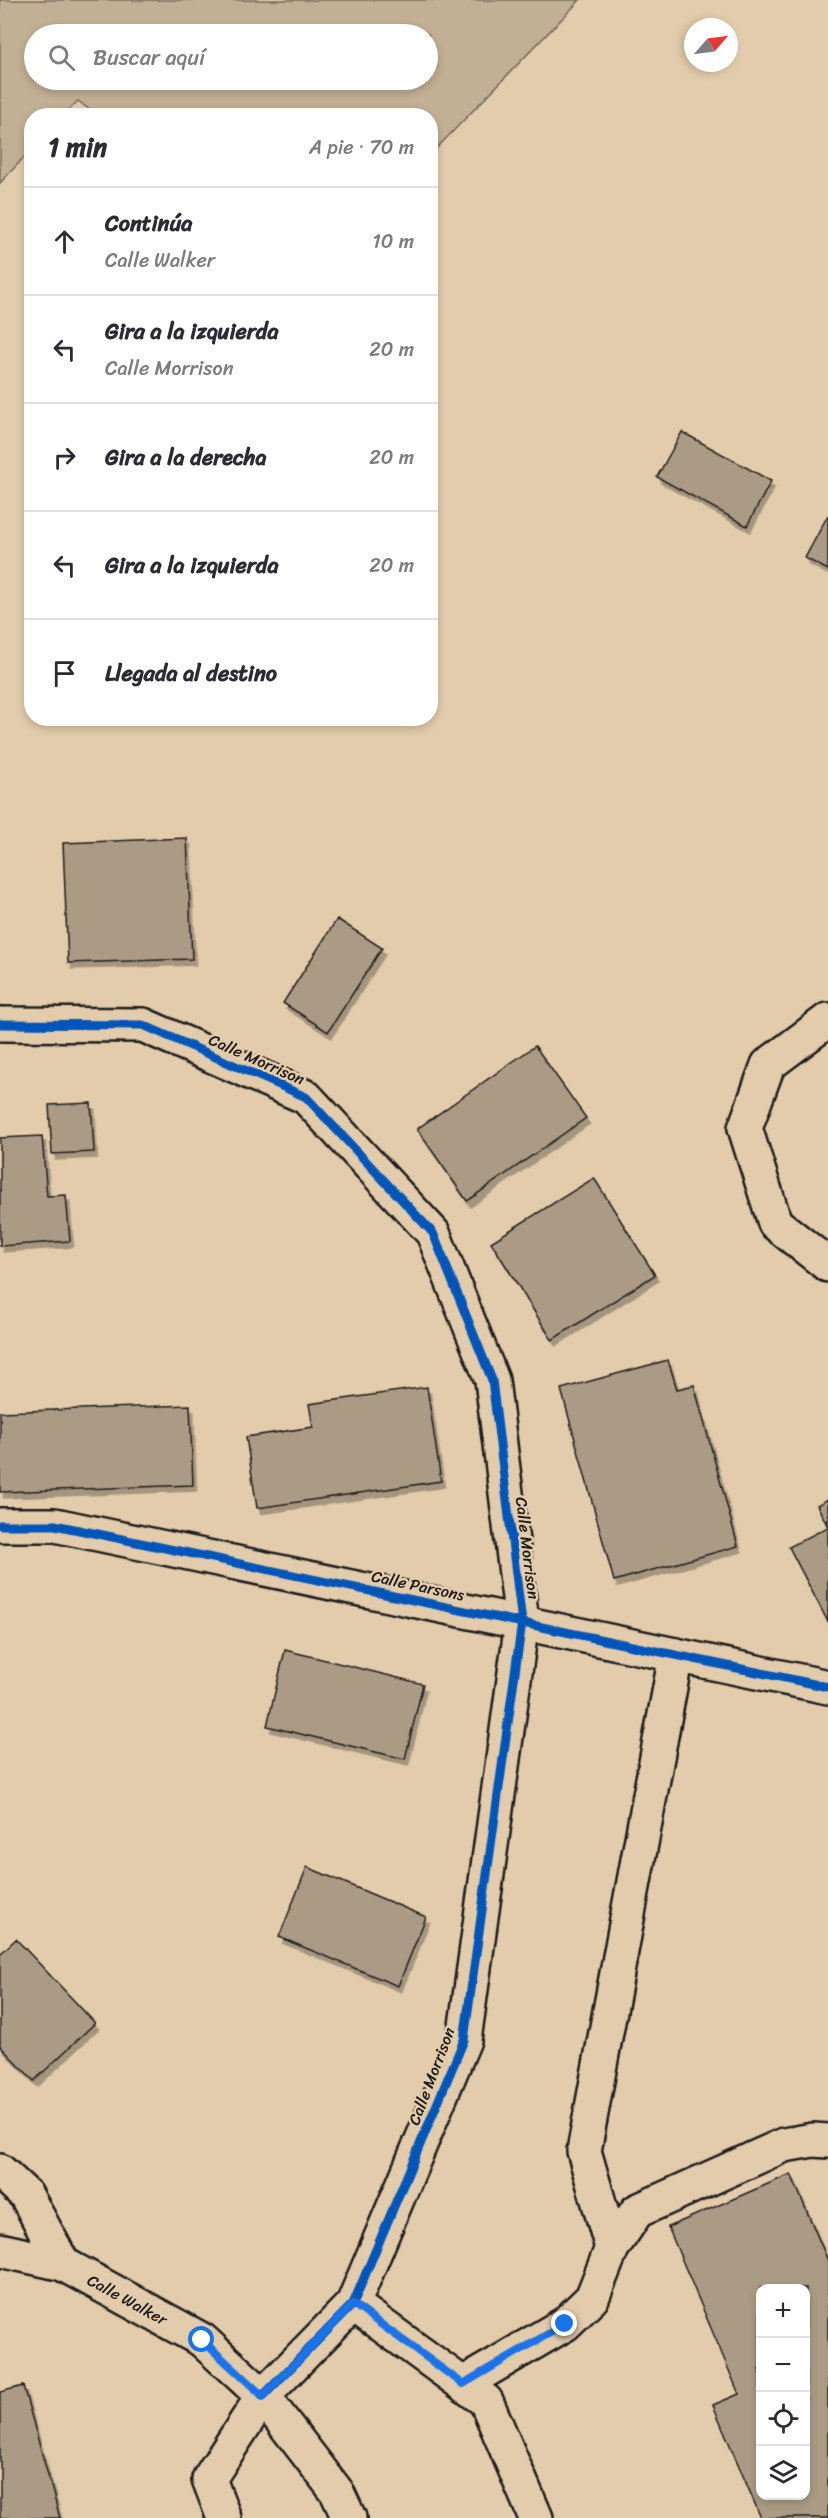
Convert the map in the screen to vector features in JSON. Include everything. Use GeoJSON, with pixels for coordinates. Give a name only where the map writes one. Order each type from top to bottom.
{"type":"FeatureCollection","features":[{"type":"Feature","properties":{"kind":"street"},"geometry":{"type":"LineString","coordinates":[[828,1020],[768,1065],[745,1128],[775,1223],[828,1265]]}},
{"type":"Feature","properties":{"kind":"street","name":"Calle Morrison"},"geometry":{"type":"LineString","coordinates":[[0,1024],[143,1024],[306,1097],[433,1233],[492,1380],[522,1622],[464,2040],[353,2304],[263,2396],[209,2479],[224,2518]]}},
{"type":"Feature","properties":{"kind":"street","name":"Calle Parsons"},"geometry":{"type":"LineString","coordinates":[[0,1525],[55,1525],[828,1687]]}},
{"type":"Feature","properties":{"kind":"street"},"geometry":{"type":"LineString","coordinates":[[612,2248],[584,2151],[676,1655]]}},
{"type":"Feature","properties":{"kind":"street"},"geometry":{"type":"LineString","coordinates":[[463,2384],[565,2324],[592,2298],[612,2248],[637,2211],[784,2145],[813,2140],[828,2141]]}},
{"type":"Feature","properties":{"kind":"street"},"geometry":{"type":"LineString","coordinates":[[0,2170],[26,2195],[63,2264]]}},
{"type":"Feature","properties":{"kind":"street","name":"Calle Walker"},"geometry":{"type":"LineString","coordinates":[[0,2250],[63,2264],[202,2340],[263,2396],[337,2492],[348,2518]]}},
{"type":"Feature","properties":{"kind":"street"},"geometry":{"type":"LineString","coordinates":[[353,2304],[486,2401],[536,2518]]}},
{"type":"Feature","properties":{"kind":"shaded area"},"geometry":{"type":"Polygon","coordinates":[[[0,0],[580,0],[438,147],[438,108],[87,108],[78,101],[71,108],[24,108],[24,157],[0,183],[0,0]]]}},
{"type":"Feature","properties":{"kind":"building"},"geometry":{"type":"Polygon","coordinates":[[[682,432],[771,481],[747,526],[657,477],[682,432]]]}},
{"type":"Feature","properties":{"kind":"building"},"geometry":{"type":"Polygon","coordinates":[[[828,515],[828,570],[805,558],[828,515]]]}},
{"type":"Feature","properties":{"kind":"building"},"geometry":{"type":"Polygon","coordinates":[[[187,838],[192,959],[68,963],[63,843],[187,838]]]}},
{"type":"Feature","properties":{"kind":"building"},"geometry":{"type":"Polygon","coordinates":[[[337,919],[382,948],[328,1032],[283,1003],[337,919]]]}},
{"type":"Feature","properties":{"kind":"building"},"geometry":{"type":"Polygon","coordinates":[[[535,1046],[586,1118],[467,1201],[417,1129],[535,1046]]]}},
{"type":"Feature","properties":{"kind":"building"},"geometry":{"type":"Polygon","coordinates":[[[91,1103],[94,1152],[52,1154],[49,1105],[91,1103]]]}},
{"type":"Feature","properties":{"kind":"building"},"geometry":{"type":"Polygon","coordinates":[[[42,1136],[47,1196],[66,1195],[70,1241],[0,1246],[0,1138],[42,1136]]]}},
{"type":"Feature","properties":{"kind":"building"},"geometry":{"type":"Polygon","coordinates":[[[594,1178],[655,1275],[552,1340],[491,1242],[594,1178]]]}},
{"type":"Feature","properties":{"kind":"building"},"geometry":{"type":"Polygon","coordinates":[[[668,1360],[677,1389],[694,1385],[738,1546],[614,1581],[561,1389],[668,1360]]]}},
{"type":"Feature","properties":{"kind":"building"},"geometry":{"type":"Polygon","coordinates":[[[427,1387],[441,1481],[257,1508],[246,1437],[313,1427],[309,1404],[427,1387]]]}},
{"type":"Feature","properties":{"kind":"building"},"geometry":{"type":"Polygon","coordinates":[[[190,1405],[193,1485],[0,1492],[0,1412],[190,1405]]]}},
{"type":"Feature","properties":{"kind":"building"},"geometry":{"type":"Polygon","coordinates":[[[828,1499],[828,1527],[817,1505],[828,1499]]]}},
{"type":"Feature","properties":{"kind":"building"},"geometry":{"type":"Polygon","coordinates":[[[828,1527],[828,1622],[789,1547],[828,1527]]]}},
{"type":"Feature","properties":{"kind":"building"},"geometry":{"type":"Polygon","coordinates":[[[285,1650],[423,1684],[405,1759],[267,1726],[285,1650]]]}},
{"type":"Feature","properties":{"kind":"building"},"geometry":{"type":"Polygon","coordinates":[[[307,1867],[426,1917],[398,1986],[279,1937],[307,1867]]]}},
{"type":"Feature","properties":{"kind":"building"},"geometry":{"type":"Polygon","coordinates":[[[16,1939],[95,2023],[34,2081],[0,2046],[0,1954],[16,1939]]]}},
{"type":"Feature","properties":{"kind":"building"},"geometry":{"type":"Polygon","coordinates":[[[791,2174],[828,2261],[828,2518],[761,2518],[713,2405],[739,2394],[668,2227],[791,2174]]]}},
{"type":"Feature","properties":{"kind":"building"},"geometry":{"type":"Polygon","coordinates":[[[23,2386],[60,2518],[0,2518],[0,2392],[23,2386]]]}},
{"type":"Feature","properties":{"kind":"cycle path"},"geometry":{"type":"LineString","coordinates":[[0,1024],[143,1025],[306,1097],[433,1233],[492,1380],[522,1622],[464,2040],[353,2304],[263,2396]]}},
{"type":"Feature","properties":{"kind":"cycle path"},"geometry":{"type":"LineString","coordinates":[[0,1525],[55,1525],[828,1687]]}},
{"type":"Feature","properties":{"kind":"route"},"geometry":{"type":"LineString","coordinates":[[202,2340],[263,2396],[353,2304],[463,2384],[565,2324]]}}]}
